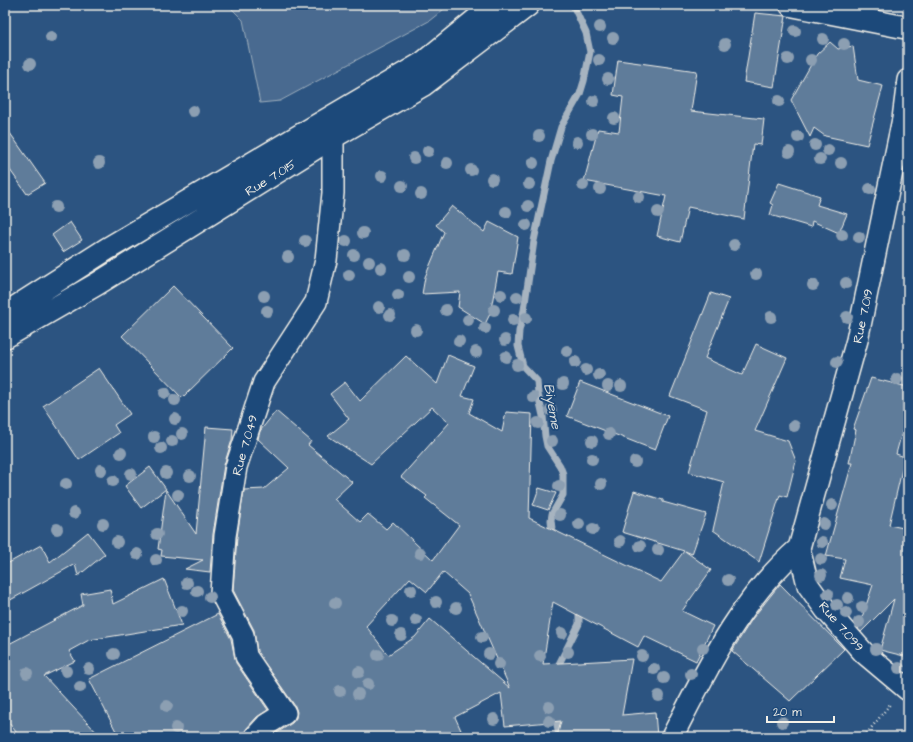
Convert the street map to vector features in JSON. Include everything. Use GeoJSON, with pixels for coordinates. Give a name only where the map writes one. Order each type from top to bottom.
{"type":"FeatureCollection","features":[{"type":"Feature","properties":{"kind":"main road","name":"Rue 7.015"},"geometry":{"type":"LineString","coordinates":[[5,314],[107,249],[423,63],[494,5]]}},
{"type":"Feature","properties":{"kind":"main road","name":"Rue 7.015"},"geometry":{"type":"LineString","coordinates":[[5,337],[97,284],[333,137],[422,85],[528,5]]}},
{"type":"Feature","properties":{"kind":"main road"},"geometry":{"type":"LineString","coordinates":[[791,5],[908,28]]}},
{"type":"Feature","properties":{"kind":"street","name":"Rue 7.019"},"geometry":{"type":"LineString","coordinates":[[799,548],[857,340],[903,119],[908,80]]}},
{"type":"Feature","properties":{"kind":"street","name":"Rue 7.049"},"geometry":{"type":"LineString","coordinates":[[255,737],[266,726],[285,713],[246,656],[243,635],[221,593],[225,536],[236,467],[264,382],[316,302],[326,260],[333,193],[333,137]]}},
{"type":"Feature","properties":{"kind":"street","name":"Rue 7.099"},"geometry":{"type":"LineString","coordinates":[[799,548],[808,585],[826,610],[864,653],[906,688]]}},
{"type":"Feature","properties":{"kind":"street"},"geometry":{"type":"LineString","coordinates":[[672,737],[717,651],[732,626],[764,583],[780,565],[799,548]]}},
{"type":"Feature","properties":{"kind":"path"},"geometry":{"type":"LineString","coordinates":[[864,737],[906,688]]}},
{"type":"Feature","properties":{"kind":"shaded area"},"geometry":{"type":"Polygon","coordinates":[[[228,5],[449,5],[429,21],[280,101],[260,103],[243,20],[228,5]]]}},
{"type":"Feature","properties":{"kind":"building"},"geometry":{"type":"Polygon","coordinates":[[[755,13],[786,16],[774,87],[744,82],[755,13]]]}},
{"type":"Feature","properties":{"kind":"building"},"geometry":{"type":"Polygon","coordinates":[[[830,42],[838,49],[853,46],[858,80],[883,86],[867,145],[825,136],[814,128],[810,137],[791,100],[817,54],[830,42]]]}},
{"type":"Feature","properties":{"kind":"building"},"geometry":{"type":"Polygon","coordinates":[[[618,60],[697,71],[691,111],[764,119],[761,145],[753,144],[744,219],[688,207],[680,242],[657,236],[666,196],[584,181],[598,129],[619,132],[623,97],[613,95],[618,60]]]}},
{"type":"Feature","properties":{"kind":"building"},"geometry":{"type":"Polygon","coordinates":[[[5,126],[45,183],[27,194],[5,163],[5,126]]]}},
{"type":"Feature","properties":{"kind":"building"},"geometry":{"type":"Polygon","coordinates":[[[779,183],[820,196],[817,205],[847,214],[839,233],[812,221],[811,227],[770,215],[773,205],[770,203],[779,183]]]}},
{"type":"Feature","properties":{"kind":"building"},"geometry":{"type":"Polygon","coordinates":[[[452,206],[484,232],[489,222],[518,237],[512,274],[498,272],[490,314],[485,324],[458,307],[460,292],[422,294],[425,277],[444,232],[436,225],[452,206]]]}},
{"type":"Feature","properties":{"kind":"building"},"geometry":{"type":"Polygon","coordinates":[[[70,222],[82,240],[63,252],[52,235],[70,222]]]}},
{"type":"Feature","properties":{"kind":"building"},"geometry":{"type":"Polygon","coordinates":[[[173,286],[233,348],[182,398],[122,336],[173,286]]]}},
{"type":"Feature","properties":{"kind":"building"},"geometry":{"type":"Polygon","coordinates":[[[711,293],[729,299],[705,358],[742,375],[756,344],[787,358],[755,431],[788,441],[796,461],[787,497],[780,495],[759,562],[713,530],[724,482],[689,472],[707,410],[670,396],[711,293]]]}},
{"type":"Feature","properties":{"kind":"building"},"geometry":{"type":"Polygon","coordinates":[[[448,355],[474,366],[462,396],[474,399],[469,413],[502,432],[506,412],[532,414],[529,518],[661,582],[684,551],[622,532],[634,491],[663,500],[663,502],[706,514],[692,554],[685,551],[711,570],[682,611],[713,626],[696,661],[644,636],[638,647],[553,602],[543,664],[632,659],[622,715],[655,712],[657,737],[557,737],[561,721],[505,726],[501,693],[455,717],[464,737],[271,737],[292,723],[296,718],[297,712],[295,706],[257,652],[254,630],[233,590],[237,537],[244,490],[264,489],[289,468],[258,439],[260,431],[276,411],[311,441],[308,445],[352,482],[334,499],[360,522],[368,514],[386,529],[393,522],[433,560],[459,525],[425,498],[427,496],[401,477],[449,423],[432,407],[371,464],[328,436],[349,419],[330,394],[345,382],[360,401],[406,356],[437,384],[448,355]],[[443,572],[427,592],[410,578],[366,626],[388,655],[415,637],[430,619],[510,688],[468,594],[443,572]]]}},
{"type":"Feature","properties":{"kind":"building"},"geometry":{"type":"Polygon","coordinates":[[[99,368],[130,414],[114,425],[119,433],[79,460],[43,406],[99,368]]]}},
{"type":"Feature","properties":{"kind":"building"},"geometry":{"type":"Polygon","coordinates":[[[871,378],[908,387],[908,410],[896,454],[905,457],[889,525],[908,529],[908,657],[880,650],[894,599],[861,632],[858,629],[873,585],[840,578],[845,559],[826,556],[852,463],[849,463],[856,430],[853,429],[871,378]]]}},
{"type":"Feature","properties":{"kind":"building"},"geometry":{"type":"Polygon","coordinates":[[[580,382],[668,416],[655,450],[567,416],[580,382]]]}},
{"type":"Feature","properties":{"kind":"building"},"geometry":{"type":"Polygon","coordinates":[[[206,427],[233,429],[232,440],[224,465],[213,534],[210,572],[185,569],[203,560],[161,556],[162,550],[158,549],[166,490],[196,534],[206,427]]]}},
{"type":"Feature","properties":{"kind":"building"},"geometry":{"type":"Polygon","coordinates":[[[150,467],[166,489],[141,508],[125,486],[150,467]]]}},
{"type":"Feature","properties":{"kind":"building"},"geometry":{"type":"Polygon","coordinates":[[[539,488],[556,493],[548,510],[533,505],[539,488]]]}},
{"type":"Feature","properties":{"kind":"building"},"geometry":{"type":"Polygon","coordinates":[[[88,532],[105,554],[78,576],[75,564],[5,603],[5,565],[41,545],[50,562],[88,532]]]}},
{"type":"Feature","properties":{"kind":"building"},"geometry":{"type":"Polygon","coordinates":[[[164,579],[182,625],[89,640],[69,651],[75,661],[44,676],[101,737],[20,737],[5,718],[5,646],[83,605],[81,594],[110,589],[113,604],[164,579]]]}},
{"type":"Feature","properties":{"kind":"building"},"geometry":{"type":"Polygon","coordinates":[[[780,584],[844,649],[790,701],[732,651],[752,619],[780,584]]]}},
{"type":"Feature","properties":{"kind":"building"},"geometry":{"type":"Polygon","coordinates":[[[218,614],[231,639],[236,663],[268,710],[257,717],[246,729],[243,737],[119,737],[89,679],[218,614]]]}},
{"type":"Feature","properties":{"kind":"waterway","name":"Biyeme"},"geometry":{"type":"LineString","coordinates":[[553,538],[551,520],[552,514],[563,495],[563,474],[560,466],[547,446],[537,381],[523,366],[518,346],[519,331],[524,310],[534,241],[551,161],[561,127],[580,94],[590,52],[586,33],[573,5]]}},
{"type":"Feature","properties":{"kind":"waterway","name":"Biyeme"},"geometry":{"type":"LineString","coordinates":[[555,672],[579,624],[579,608]]}},
{"type":"Feature","properties":{"kind":"waterway","name":"Biyeme"},"geometry":{"type":"LineString","coordinates":[[555,713],[559,737]]}}]}
